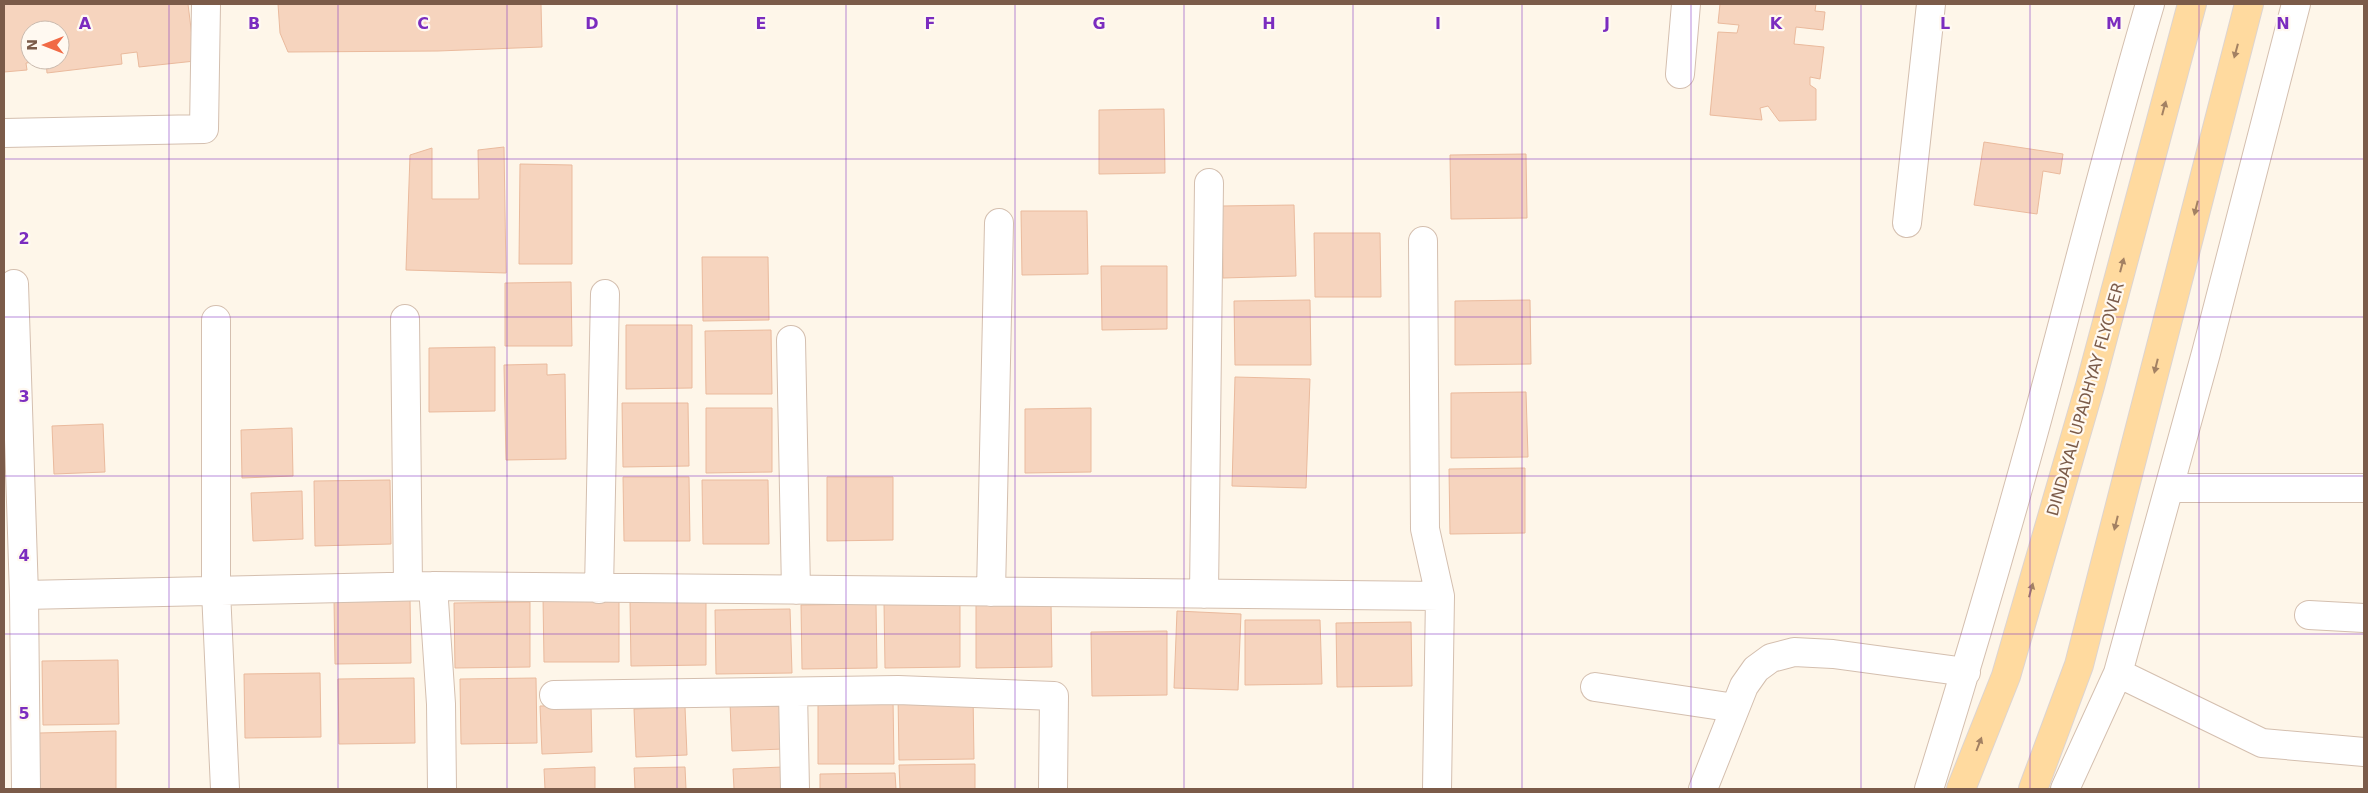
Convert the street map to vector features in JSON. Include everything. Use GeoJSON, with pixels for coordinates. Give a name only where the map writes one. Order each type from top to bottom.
{"type":"FeatureCollection","features":[{"type":"Feature","properties":{"kind":"main road","name":"DINDAYAL UPADHYAY FLYOVER"},"geometry":{"type":"LineString","coordinates":[[1961,789],[2011,658],[2090,386],[2192,4]]}},
{"type":"Feature","properties":{"kind":"main road"},"geometry":{"type":"LineString","coordinates":[[2033,789],[2080,665],[2248,4]]}},
{"type":"Feature","properties":{"kind":"street"},"geometry":{"type":"LineString","coordinates":[[4,133],[204,129],[206,4]]}},
{"type":"Feature","properties":{"kind":"street"},"geometry":{"type":"LineString","coordinates":[[1680,74],[1686,4]]}},
{"type":"Feature","properties":{"kind":"street"},"geometry":{"type":"LineString","coordinates":[[1907,223],[1931,4]]}},
{"type":"Feature","properties":{"kind":"street"},"geometry":{"type":"LineString","coordinates":[[1929,789],[1966,672],[2034,430],[2111,135],[2150,4]]}},
{"type":"Feature","properties":{"kind":"street"},"geometry":{"type":"LineString","coordinates":[[2065,789],[2118,673],[2206,353],[2296,4]]}},
{"type":"Feature","properties":{"kind":"street"},"geometry":{"type":"LineString","coordinates":[[1204,594],[1209,182]]}},
{"type":"Feature","properties":{"kind":"street"},"geometry":{"type":"LineString","coordinates":[[991,592],[999,223]]}},
{"type":"Feature","properties":{"kind":"street"},"geometry":{"type":"LineString","coordinates":[[1423,241],[1425,529],[1440,596],[1437,789]]}},
{"type":"Feature","properties":{"kind":"street"},"geometry":{"type":"LineString","coordinates":[[14,284],[24,595],[26,789]]}},
{"type":"Feature","properties":{"kind":"street"},"geometry":{"type":"LineString","coordinates":[[599,589],[605,294]]}},
{"type":"Feature","properties":{"kind":"street"},"geometry":{"type":"LineString","coordinates":[[405,319],[420,586],[441,704],[442,789]]}},
{"type":"Feature","properties":{"kind":"street"},"geometry":{"type":"LineString","coordinates":[[216,320],[216,591],[225,789]]}},
{"type":"Feature","properties":{"kind":"street"},"geometry":{"type":"LineString","coordinates":[[791,340],[796,590]]}},
{"type":"Feature","properties":{"kind":"street"},"geometry":{"type":"LineString","coordinates":[[2169,488],[2364,488]]}},
{"type":"Feature","properties":{"kind":"street"},"geometry":{"type":"LineString","coordinates":[[24,595],[420,586],[1440,596]]}},
{"type":"Feature","properties":{"kind":"street"},"geometry":{"type":"LineString","coordinates":[[2309,615],[2364,618]]}},
{"type":"Feature","properties":{"kind":"street"},"geometry":{"type":"LineString","coordinates":[[1703,789],[1744,686],[1756,670],[1771,658],[1794,652],[1833,654],[1966,672]]}},
{"type":"Feature","properties":{"kind":"street"},"geometry":{"type":"LineString","coordinates":[[2118,673],[2262,743],[2364,752]]}},
{"type":"Feature","properties":{"kind":"street"},"geometry":{"type":"LineString","coordinates":[[1595,687],[1735,708]]}},
{"type":"Feature","properties":{"kind":"street"},"geometry":{"type":"LineString","coordinates":[[554,695],[898,690],[1054,696],[1053,789]]}},
{"type":"Feature","properties":{"kind":"street"},"geometry":{"type":"LineString","coordinates":[[793,692],[795,789]]}},
{"type":"Feature","properties":{"kind":"building"},"geometry":{"type":"Polygon","coordinates":[[[4,4],[188,4],[195,61],[139,67],[137,52],[121,54],[122,64],[47,73],[47,70],[70,70],[70,20],[20,20],[20,70],[27,70],[4,72],[4,4]]]}},
{"type":"Feature","properties":{"kind":"building"},"geometry":{"type":"Polygon","coordinates":[[[278,4],[541,4],[542,47],[438,51],[288,52],[280,33],[278,4]]]}},
{"type":"Feature","properties":{"kind":"building"},"geometry":{"type":"Polygon","coordinates":[[[1720,4],[1816,4],[1815,11],[1825,12],[1823,30],[1796,27],[1794,44],[1824,47],[1820,79],[1810,77],[1810,85],[1816,89],[1816,120],[1779,121],[1768,106],[1760,108],[1762,120],[1710,115],[1718,32],[1737,33],[1739,25],[1718,23],[1720,4]]]}},
{"type":"Feature","properties":{"kind":"building"},"geometry":{"type":"Polygon","coordinates":[[[1164,109],[1165,173],[1099,174],[1099,110],[1164,109]]]}},
{"type":"Feature","properties":{"kind":"building"},"geometry":{"type":"Polygon","coordinates":[[[1984,142],[2063,154],[2060,174],[2043,171],[2037,214],[1974,205],[1984,142]]]}},
{"type":"Feature","properties":{"kind":"building"},"geometry":{"type":"Polygon","coordinates":[[[504,147],[506,273],[406,270],[410,155],[432,148],[432,199],[479,199],[478,150],[504,147]]]}},
{"type":"Feature","properties":{"kind":"building"},"geometry":{"type":"Polygon","coordinates":[[[1526,154],[1527,218],[1451,219],[1450,155],[1526,154]]]}},
{"type":"Feature","properties":{"kind":"building"},"geometry":{"type":"Polygon","coordinates":[[[520,164],[572,165],[572,264],[519,264],[520,164]]]}},
{"type":"Feature","properties":{"kind":"building"},"geometry":{"type":"Polygon","coordinates":[[[1294,205],[1296,276],[1223,278],[1222,206],[1294,205]]]}},
{"type":"Feature","properties":{"kind":"building"},"geometry":{"type":"Polygon","coordinates":[[[1021,211],[1087,211],[1088,274],[1022,275],[1021,211]]]}},
{"type":"Feature","properties":{"kind":"building"},"geometry":{"type":"Polygon","coordinates":[[[1314,233],[1380,233],[1381,297],[1315,297],[1314,233]]]}},
{"type":"Feature","properties":{"kind":"building"},"geometry":{"type":"Polygon","coordinates":[[[702,257],[768,257],[769,320],[703,321],[702,257]]]}},
{"type":"Feature","properties":{"kind":"building"},"geometry":{"type":"Polygon","coordinates":[[[1101,266],[1167,266],[1167,329],[1102,330],[1101,266]]]}},
{"type":"Feature","properties":{"kind":"building"},"geometry":{"type":"Polygon","coordinates":[[[571,282],[572,346],[505,346],[505,283],[571,282]]]}},
{"type":"Feature","properties":{"kind":"building"},"geometry":{"type":"Polygon","coordinates":[[[1310,300],[1311,365],[1235,365],[1234,301],[1310,300]]]}},
{"type":"Feature","properties":{"kind":"building"},"geometry":{"type":"Polygon","coordinates":[[[1530,300],[1531,364],[1455,365],[1455,301],[1530,300]]]}},
{"type":"Feature","properties":{"kind":"building"},"geometry":{"type":"Polygon","coordinates":[[[626,325],[692,325],[692,388],[626,389],[626,325]]]}},
{"type":"Feature","properties":{"kind":"building"},"geometry":{"type":"Polygon","coordinates":[[[771,330],[772,394],[706,394],[705,331],[771,330]]]}},
{"type":"Feature","properties":{"kind":"building"},"geometry":{"type":"Polygon","coordinates":[[[495,347],[495,411],[429,412],[429,348],[495,347]]]}},
{"type":"Feature","properties":{"kind":"building"},"geometry":{"type":"Polygon","coordinates":[[[547,364],[547,375],[565,374],[566,459],[506,460],[504,365],[547,364]]]}},
{"type":"Feature","properties":{"kind":"building"},"geometry":{"type":"Polygon","coordinates":[[[1235,377],[1310,379],[1306,488],[1232,486],[1235,377]]]}},
{"type":"Feature","properties":{"kind":"building"},"geometry":{"type":"Polygon","coordinates":[[[1526,392],[1528,457],[1451,458],[1451,393],[1526,392]]]}},
{"type":"Feature","properties":{"kind":"building"},"geometry":{"type":"Polygon","coordinates":[[[622,403],[688,403],[689,466],[623,467],[622,403]]]}},
{"type":"Feature","properties":{"kind":"building"},"geometry":{"type":"Polygon","coordinates":[[[706,408],[772,408],[772,472],[706,473],[706,408]]]}},
{"type":"Feature","properties":{"kind":"building"},"geometry":{"type":"Polygon","coordinates":[[[1091,408],[1091,472],[1025,473],[1025,409],[1091,408]]]}},
{"type":"Feature","properties":{"kind":"building"},"geometry":{"type":"Polygon","coordinates":[[[103,424],[105,472],[54,474],[52,426],[103,424]]]}},
{"type":"Feature","properties":{"kind":"building"},"geometry":{"type":"Polygon","coordinates":[[[292,428],[293,476],[242,478],[241,430],[292,428]]]}},
{"type":"Feature","properties":{"kind":"building"},"geometry":{"type":"Polygon","coordinates":[[[1525,468],[1525,533],[1450,534],[1449,469],[1525,468]]]}},
{"type":"Feature","properties":{"kind":"building"},"geometry":{"type":"Polygon","coordinates":[[[623,477],[689,477],[690,541],[624,541],[623,477]]]}},
{"type":"Feature","properties":{"kind":"building"},"geometry":{"type":"Polygon","coordinates":[[[827,477],[893,477],[893,540],[827,541],[827,477]]]}},
{"type":"Feature","properties":{"kind":"building"},"geometry":{"type":"Polygon","coordinates":[[[390,480],[391,544],[315,546],[314,481],[390,480]]]}},
{"type":"Feature","properties":{"kind":"building"},"geometry":{"type":"Polygon","coordinates":[[[702,480],[768,480],[769,544],[703,544],[702,480]]]}},
{"type":"Feature","properties":{"kind":"building"},"geometry":{"type":"Polygon","coordinates":[[[302,491],[303,539],[253,541],[251,493],[302,491]]]}},
{"type":"Feature","properties":{"kind":"building"},"geometry":{"type":"Polygon","coordinates":[[[619,596],[619,662],[544,662],[543,598],[619,596]]]}},
{"type":"Feature","properties":{"kind":"building"},"geometry":{"type":"Polygon","coordinates":[[[410,599],[411,663],[335,664],[334,600],[410,599]]]}},
{"type":"Feature","properties":{"kind":"building"},"geometry":{"type":"Polygon","coordinates":[[[706,601],[706,665],[631,666],[630,602],[706,601]]]}},
{"type":"Feature","properties":{"kind":"building"},"geometry":{"type":"Polygon","coordinates":[[[530,602],[530,667],[455,668],[454,603],[530,602]]]}},
{"type":"Feature","properties":{"kind":"building"},"geometry":{"type":"Polygon","coordinates":[[[884,603],[960,603],[960,667],[885,668],[884,603]]]}},
{"type":"Feature","properties":{"kind":"building"},"geometry":{"type":"Polygon","coordinates":[[[976,603],[1051,603],[1052,667],[976,668],[976,603]]]}},
{"type":"Feature","properties":{"kind":"building"},"geometry":{"type":"Polygon","coordinates":[[[876,604],[877,668],[802,669],[801,605],[876,604]]]}},
{"type":"Feature","properties":{"kind":"building"},"geometry":{"type":"Polygon","coordinates":[[[790,609],[792,673],[716,674],[715,610],[790,609]]]}},
{"type":"Feature","properties":{"kind":"building"},"geometry":{"type":"Polygon","coordinates":[[[1177,611],[1241,614],[1238,690],[1174,688],[1177,611]]]}},
{"type":"Feature","properties":{"kind":"building"},"geometry":{"type":"Polygon","coordinates":[[[1245,620],[1320,620],[1322,684],[1245,685],[1245,620]]]}},
{"type":"Feature","properties":{"kind":"building"},"geometry":{"type":"Polygon","coordinates":[[[1411,622],[1412,686],[1337,687],[1336,623],[1411,622]]]}},
{"type":"Feature","properties":{"kind":"building"},"geometry":{"type":"Polygon","coordinates":[[[1167,631],[1167,695],[1092,696],[1091,632],[1167,631]]]}},
{"type":"Feature","properties":{"kind":"building"},"geometry":{"type":"Polygon","coordinates":[[[118,660],[119,724],[43,725],[42,661],[118,660]]]}},
{"type":"Feature","properties":{"kind":"building"},"geometry":{"type":"Polygon","coordinates":[[[320,673],[321,737],[245,738],[244,674],[320,673]]]}},
{"type":"Feature","properties":{"kind":"building"},"geometry":{"type":"Polygon","coordinates":[[[414,678],[415,743],[339,744],[338,679],[414,678]]]}},
{"type":"Feature","properties":{"kind":"building"},"geometry":{"type":"Polygon","coordinates":[[[536,678],[537,743],[461,744],[460,679],[536,678]]]}},
{"type":"Feature","properties":{"kind":"building"},"geometry":{"type":"Polygon","coordinates":[[[973,694],[974,759],[899,760],[898,695],[973,694]]]}},
{"type":"Feature","properties":{"kind":"building"},"geometry":{"type":"Polygon","coordinates":[[[818,699],[893,699],[894,764],[818,764],[818,699]]]}},
{"type":"Feature","properties":{"kind":"building"},"geometry":{"type":"Polygon","coordinates":[[[781,702],[783,749],[732,751],[730,703],[781,702]]]}},
{"type":"Feature","properties":{"kind":"building"},"geometry":{"type":"Polygon","coordinates":[[[591,705],[592,752],[542,754],[540,706],[591,705]]]}},
{"type":"Feature","properties":{"kind":"building"},"geometry":{"type":"Polygon","coordinates":[[[685,707],[687,755],[636,757],[634,709],[685,707]]]}},
{"type":"Feature","properties":{"kind":"building"},"geometry":{"type":"Polygon","coordinates":[[[116,731],[116,789],[40,789],[39,733],[116,731]]]}},
{"type":"Feature","properties":{"kind":"building"},"geometry":{"type":"Polygon","coordinates":[[[975,764],[975,789],[900,789],[899,765],[975,764]]]}},
{"type":"Feature","properties":{"kind":"building"},"geometry":{"type":"Polygon","coordinates":[[[595,767],[595,789],[545,789],[544,769],[595,767]]]}},
{"type":"Feature","properties":{"kind":"building"},"geometry":{"type":"Polygon","coordinates":[[[685,767],[686,789],[635,789],[634,768],[685,767]]]}},
{"type":"Feature","properties":{"kind":"building"},"geometry":{"type":"Polygon","coordinates":[[[783,767],[784,789],[734,789],[733,769],[783,767]]]}},
{"type":"Feature","properties":{"kind":"building"},"geometry":{"type":"Polygon","coordinates":[[[895,773],[896,789],[820,789],[820,774],[895,773]]]}}]}
